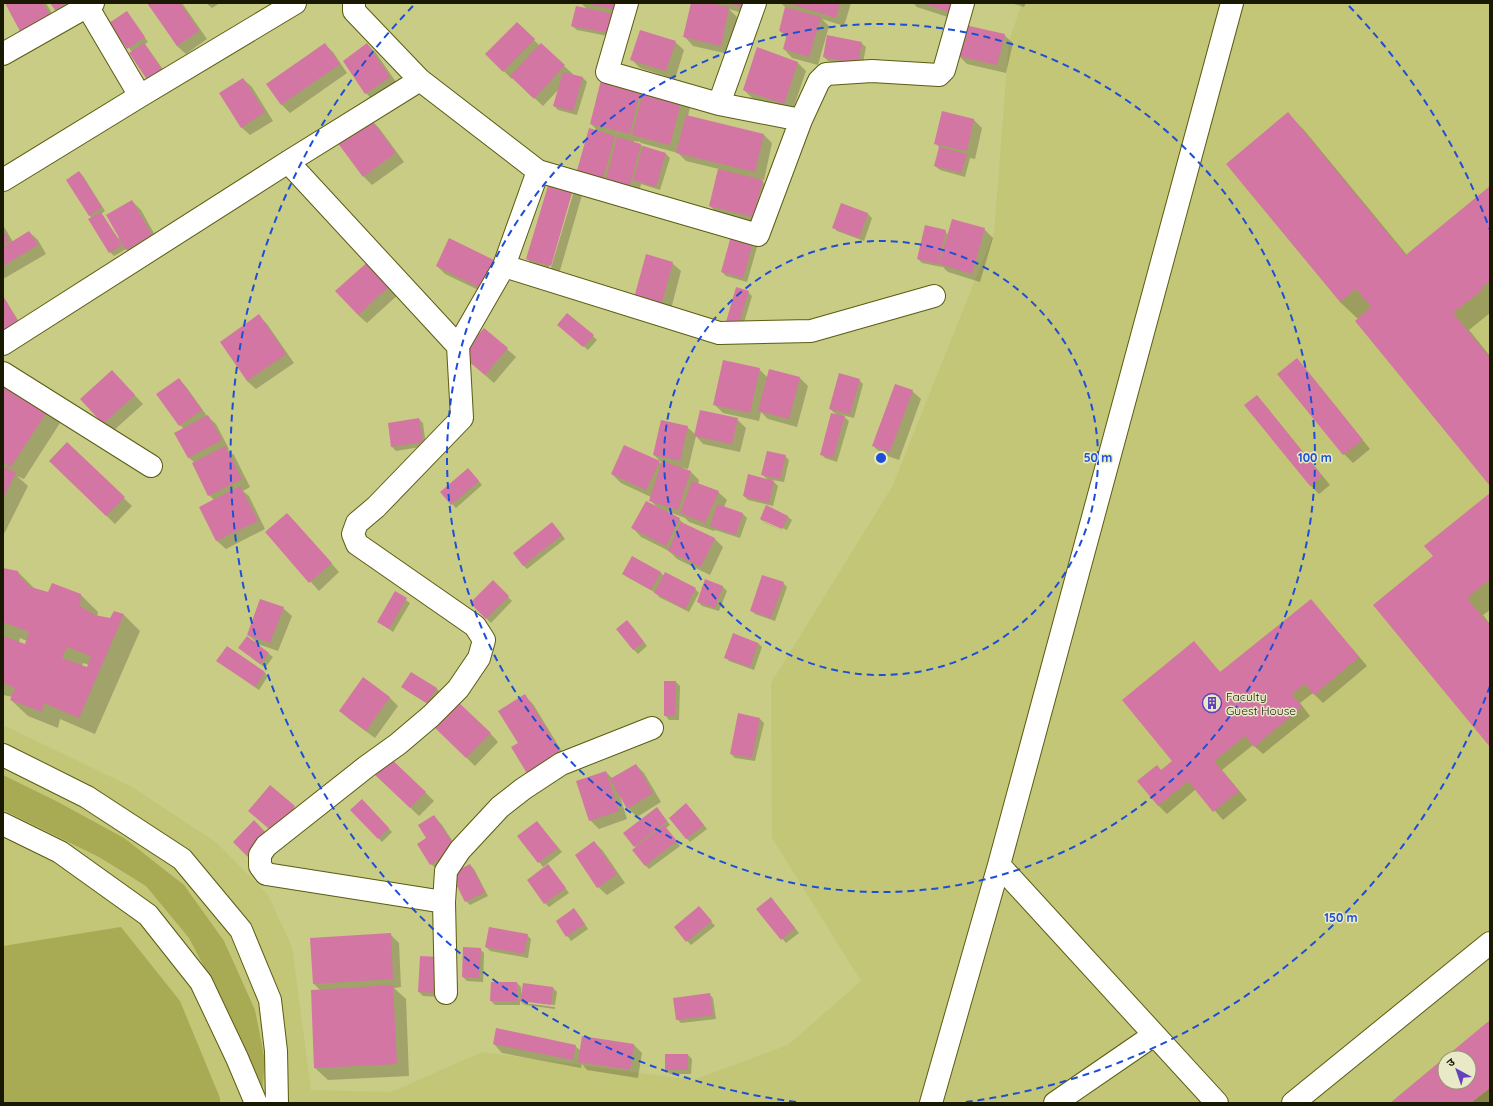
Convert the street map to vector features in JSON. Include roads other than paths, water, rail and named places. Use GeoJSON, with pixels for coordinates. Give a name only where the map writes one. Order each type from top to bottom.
{"type":"FeatureCollection","features":[{"type":"Feature","properties":{"kind":"street"},"geometry":{"type":"LineString","coordinates":[[3,180],[295,3]]}},
{"type":"Feature","properties":{"kind":"street"},"geometry":{"type":"LineString","coordinates":[[354,3],[354,11],[420,80],[538,171],[758,235],[800,120],[819,81],[826,74],[872,70],[939,76],[944,70],[963,3]]}},
{"type":"Feature","properties":{"kind":"street"},"geometry":{"type":"LineString","coordinates":[[627,3],[607,72],[719,104],[800,120]]}},
{"type":"Feature","properties":{"kind":"street"},"geometry":{"type":"LineString","coordinates":[[719,104],[755,3]]}},
{"type":"Feature","properties":{"kind":"street"},"geometry":{"type":"LineString","coordinates":[[931,1103],[999,865],[1232,3]]}},
{"type":"Feature","properties":{"kind":"street"},"geometry":{"type":"LineString","coordinates":[[3,54],[90,5],[140,96]]}},
{"type":"Feature","properties":{"kind":"street"},"geometry":{"type":"LineString","coordinates":[[3,344],[288,162],[420,80]]}},
{"type":"Feature","properties":{"kind":"street"},"geometry":{"type":"LineString","coordinates":[[288,162],[458,346]]}},
{"type":"Feature","properties":{"kind":"street"},"geometry":{"type":"LineString","coordinates":[[444,902],[266,874],[260,866],[260,855],[266,846],[366,767],[398,744],[431,716],[458,689],[479,658],[484,640],[475,626],[357,544],[353,534],[357,523],[376,507],[462,418],[458,346],[504,266],[538,171]]}},
{"type":"Feature","properties":{"kind":"street"},"geometry":{"type":"LineString","coordinates":[[504,266],[719,333],[811,330],[934,296]]}},
{"type":"Feature","properties":{"kind":"street"},"geometry":{"type":"LineString","coordinates":[[3,373],[151,466]]}},
{"type":"Feature","properties":{"kind":"street"},"geometry":{"type":"LineString","coordinates":[[446,993],[444,902],[446,871],[460,850],[500,807],[523,789],[562,764],[652,728]]}},
{"type":"Feature","properties":{"kind":"street"},"geometry":{"type":"LineString","coordinates":[[3,755],[87,797],[182,859],[241,930],[270,1000],[276,1051],[277,1103]]}},
{"type":"Feature","properties":{"kind":"street"},"geometry":{"type":"LineString","coordinates":[[3,824],[60,852],[148,915],[201,982],[237,1058],[256,1103]]}},
{"type":"Feature","properties":{"kind":"street"},"geometry":{"type":"LineString","coordinates":[[999,865],[1217,1103]]}},
{"type":"Feature","properties":{"kind":"street"},"geometry":{"type":"LineString","coordinates":[[1293,1103],[1490,943]]}},
{"type":"Feature","properties":{"kind":"street"},"geometry":{"type":"LineString","coordinates":[[1055,1103],[1154,1035]]}},
{"type":"Feature","properties":{"kind":"place","name":"Faculty Guest House"},"geometry":{"type":"Point","coordinates":[1212,703]}}]}
